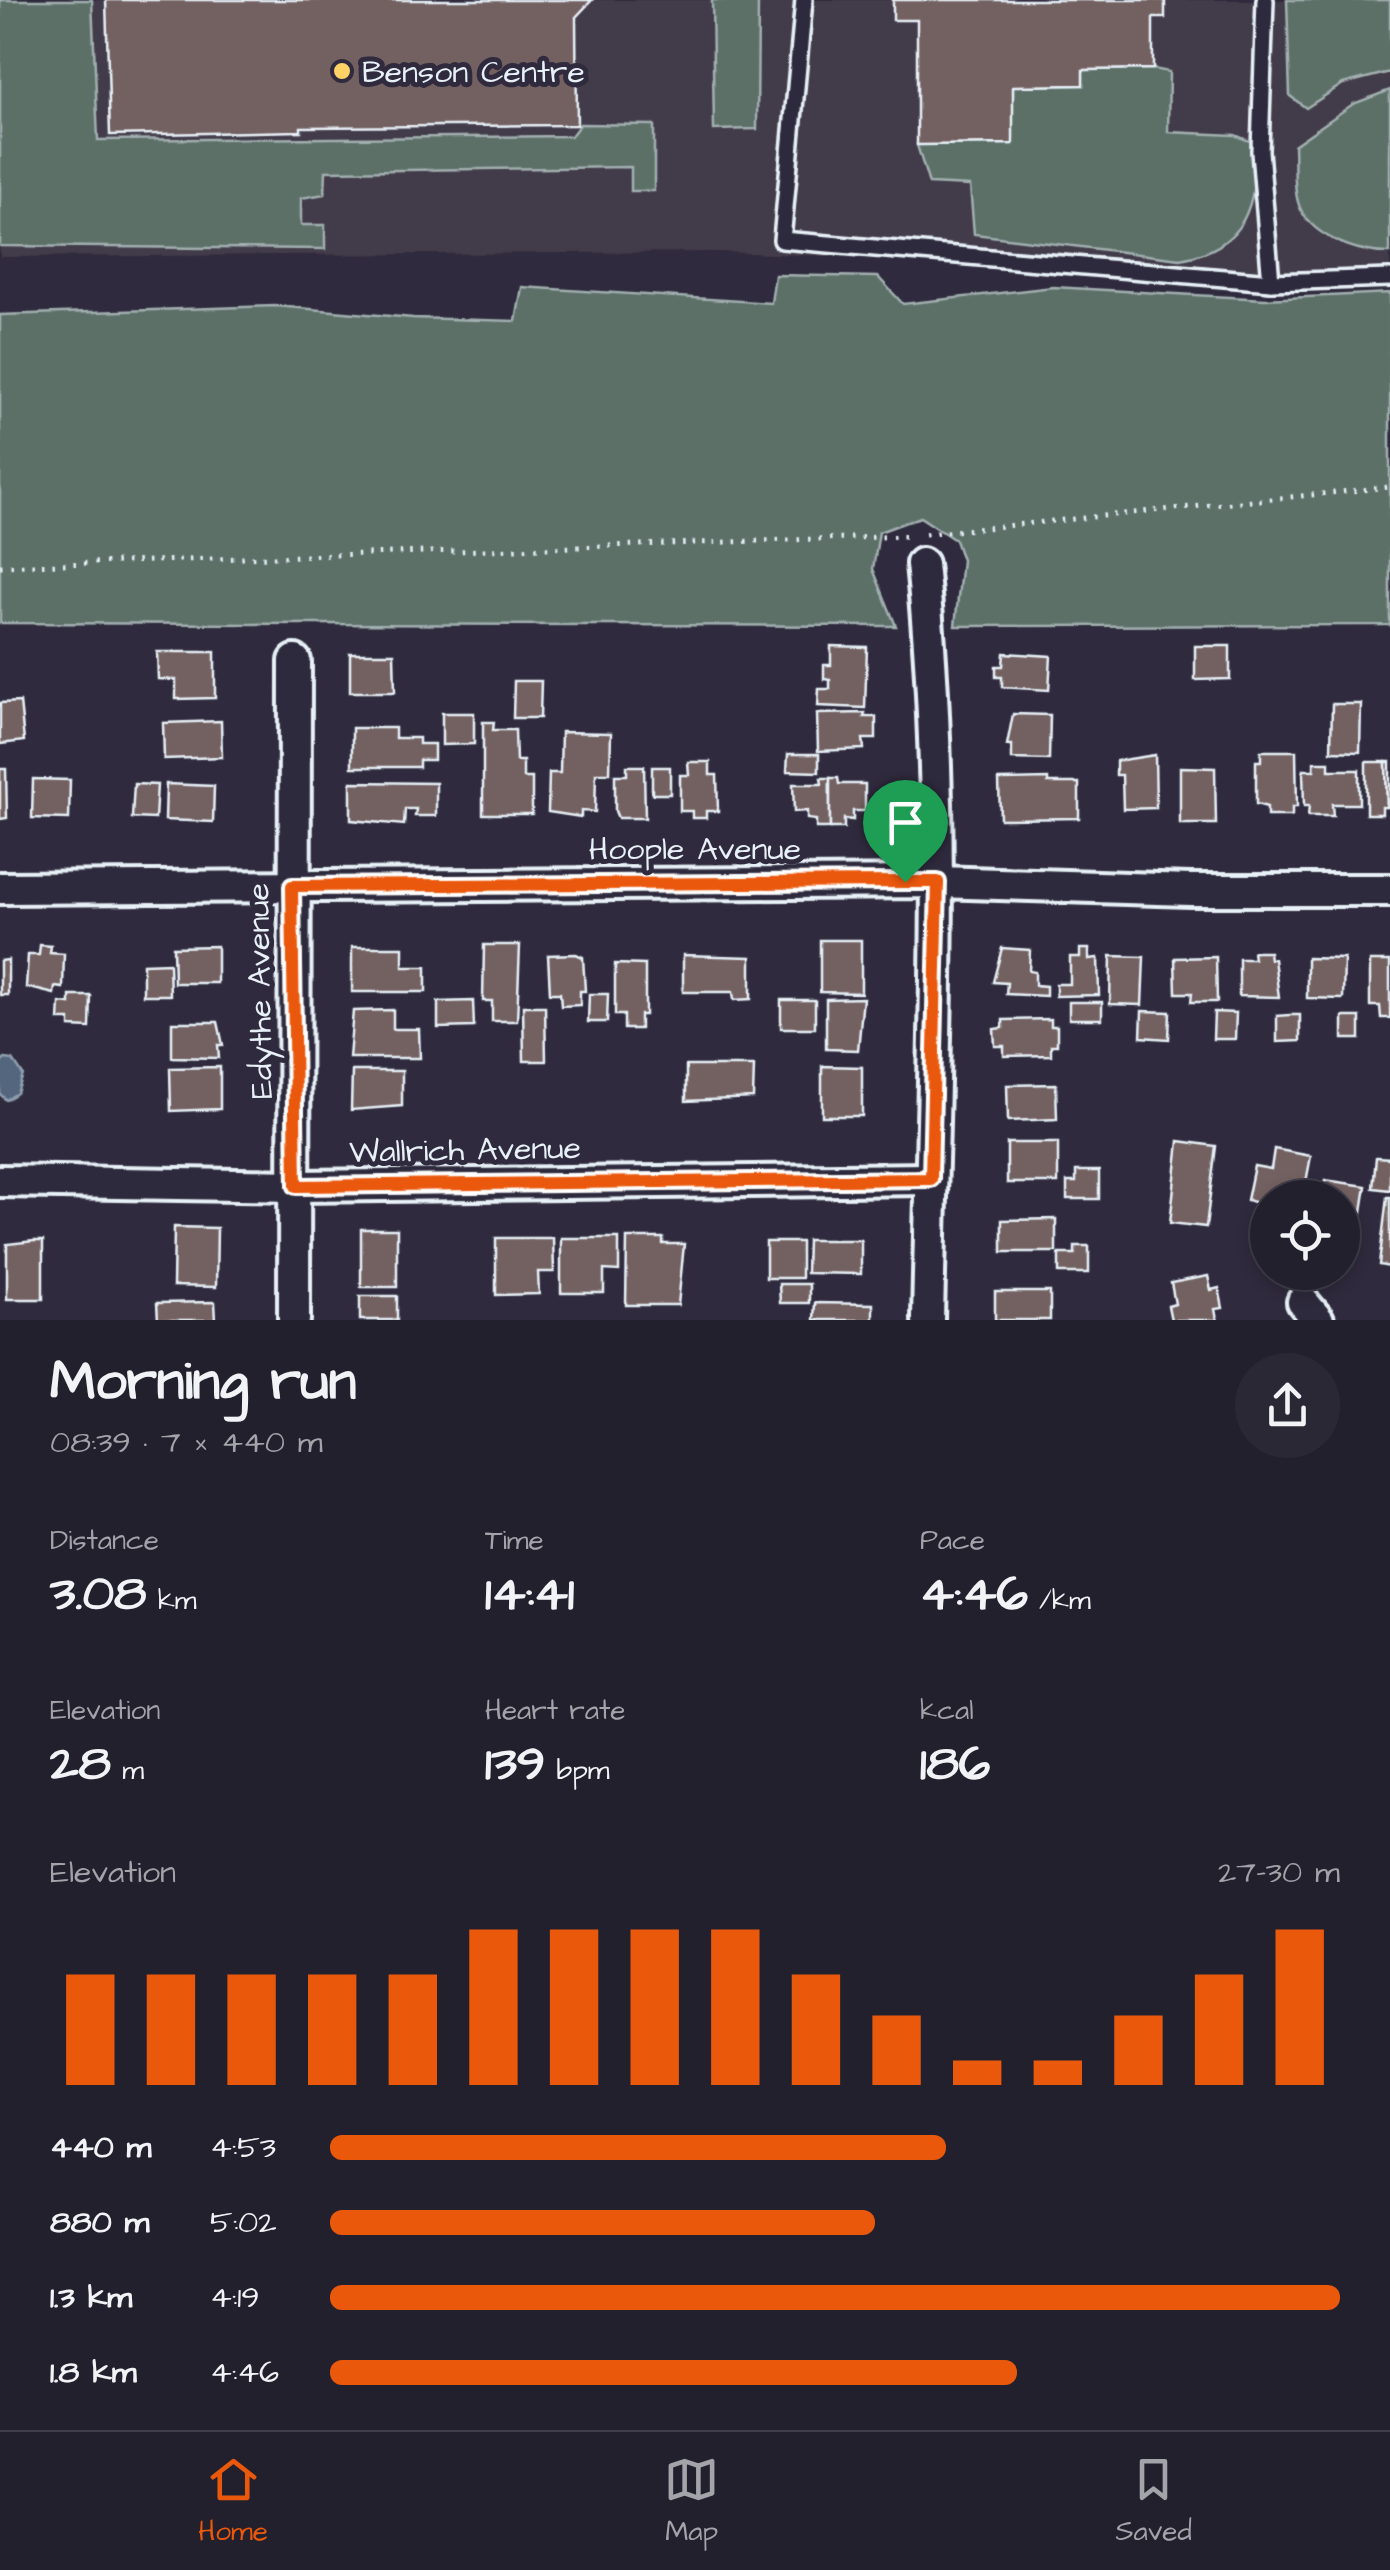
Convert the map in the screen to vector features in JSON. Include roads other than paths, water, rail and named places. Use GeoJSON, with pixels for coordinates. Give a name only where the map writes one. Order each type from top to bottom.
{"type":"FeatureCollection","features":[{"type":"Feature","properties":{"kind":"street"},"geometry":{"type":"LineString","coordinates":[[922,564],[933,666],[938,882],[928,1320]]}},
{"type":"Feature","properties":{"kind":"street","name":"Edythe Avenue"},"geometry":{"type":"LineString","coordinates":[[294,1320],[295,661]]}},
{"type":"Feature","properties":{"kind":"street","name":"Hoople Avenue"},"geometry":{"type":"LineString","coordinates":[[0,888],[938,882],[1190,890],[1390,890]]}},
{"type":"Feature","properties":{"kind":"street","name":"Wallrich Avenue"},"geometry":{"type":"LineString","coordinates":[[0,1181],[296,1186],[931,1179]]}},
{"type":"Feature","properties":{"kind":"lane"},"geometry":{"type":"LineString","coordinates":[[804,0],[782,240],[1271,282],[1390,278]]}},
{"type":"Feature","properties":{"kind":"lane"},"geometry":{"type":"LineString","coordinates":[[1265,0],[1260,151],[1271,282]]}},
{"type":"Feature","properties":{"kind":"water"},"geometry":{"type":"Polygon","coordinates":[[[5,1059],[13,1060],[23,1075],[17,1093],[6,1100],[0,1094],[0,1064],[5,1059]]]}},
{"type":"Feature","properties":{"kind":"place","name":"Benson Centre"},"geometry":{"type":"Point","coordinates":[342,71]}}]}
